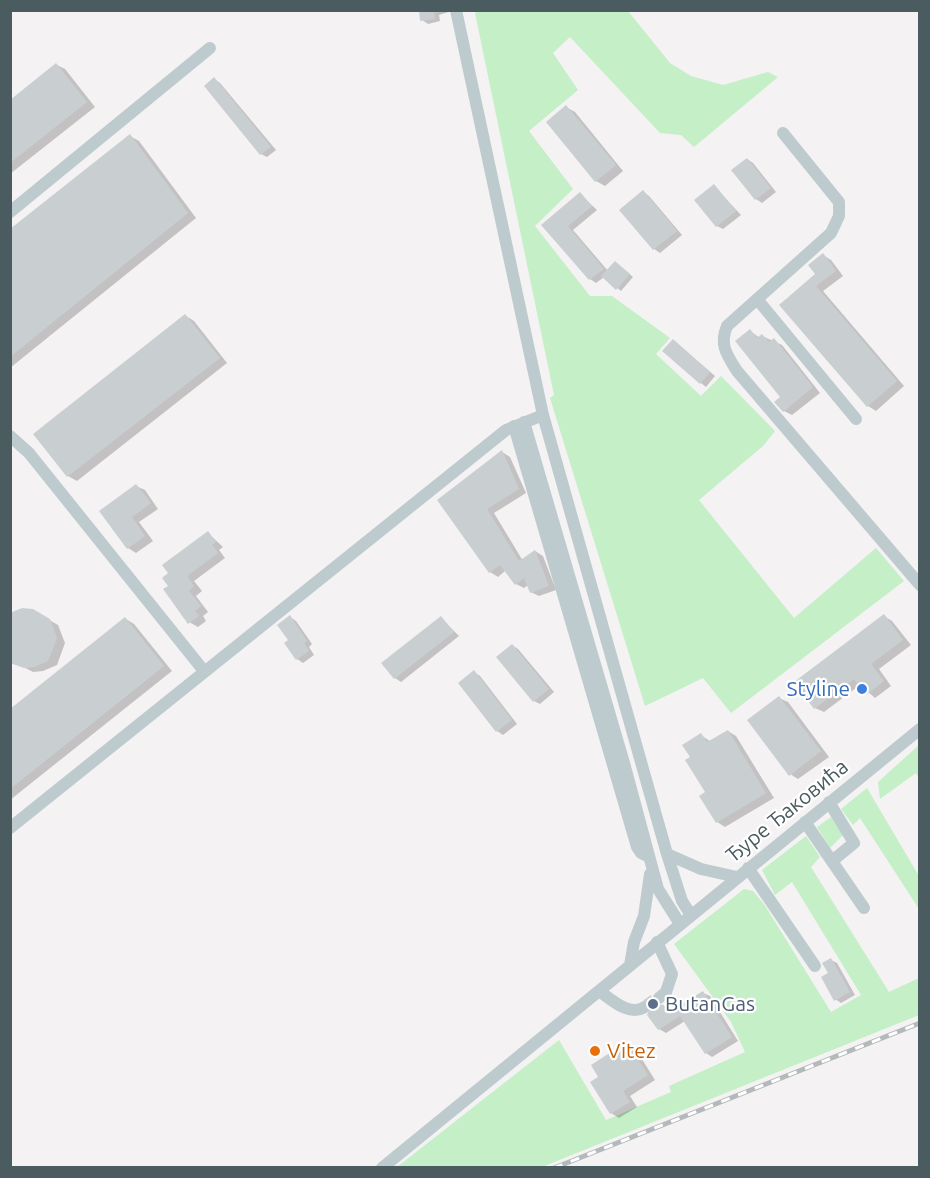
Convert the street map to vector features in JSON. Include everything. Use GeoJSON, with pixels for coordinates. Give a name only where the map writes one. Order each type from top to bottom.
{"type":"FeatureCollection","features":[{"type":"Feature","properties":{"kind":"street"},"geometry":{"type":"LineString","coordinates":[[456,10],[543,415],[667,854],[682,901],[691,915]]}},
{"type":"Feature","properties":{"kind":"street"},"geometry":{"type":"LineString","coordinates":[[10,212],[210,48]]}},
{"type":"Feature","properties":{"kind":"street"},"geometry":{"type":"LineString","coordinates":[[783,133],[839,202],[839,216],[831,233],[727,326],[723,337],[723,349],[737,371],[920,585]]}},
{"type":"Feature","properties":{"kind":"street"},"geometry":{"type":"LineString","coordinates":[[757,299],[856,419]]}},
{"type":"Feature","properties":{"kind":"street"},"geometry":{"type":"LineString","coordinates":[[10,828],[506,430],[543,415]]}},
{"type":"Feature","properties":{"kind":"street"},"geometry":{"type":"LineString","coordinates":[[519,424],[637,847],[650,859],[658,889],[680,924]]}},
{"type":"Feature","properties":{"kind":"street"},"geometry":{"type":"LineString","coordinates":[[10,436],[15,437],[29,453],[204,671]]}},
{"type":"Feature","properties":{"kind":"street","name":"Ђуре Ђаковића"},"geometry":{"type":"LineString","coordinates":[[382,1167],[920,729]]}},
{"type":"Feature","properties":{"kind":"street"},"geometry":{"type":"LineString","coordinates":[[829,802],[854,843],[832,861]]}},
{"type":"Feature","properties":{"kind":"street"},"geometry":{"type":"LineString","coordinates":[[805,822],[864,908]]}},
{"type":"Feature","properties":{"kind":"street"},"geometry":{"type":"LineString","coordinates":[[667,854],[701,868],[737,877]]}},
{"type":"Feature","properties":{"kind":"street"},"geometry":{"type":"LineString","coordinates":[[630,965],[634,942],[644,916],[650,859]]}},
{"type":"Feature","properties":{"kind":"street"},"geometry":{"type":"LineString","coordinates":[[748,868],[815,966]]}},
{"type":"Feature","properties":{"kind":"street"},"geometry":{"type":"LineString","coordinates":[[657,942],[672,974],[666,992],[659,998]]}},
{"type":"Feature","properties":{"kind":"street"},"geometry":{"type":"LineString","coordinates":[[599,991],[624,1008],[632,1011],[643,1008]]}},
{"type":"Feature","properties":{"kind":"green space"},"geometry":{"type":"Polygon","coordinates":[[[480,11],[628,11],[670,63],[691,76],[723,85],[768,72],[778,77],[694,147],[681,135],[660,133],[570,37],[553,53],[578,90],[529,131],[573,189],[535,226],[590,296],[612,296],[670,338],[656,354],[701,396],[721,376],[775,431],[763,446],[699,500],[794,618],[876,548],[904,581],[731,713],[703,678],[645,706],[550,398],[554,395],[475,13],[480,11]]]}},
{"type":"Feature","properties":{"kind":"green space"},"geometry":{"type":"Polygon","coordinates":[[[919,745],[919,779],[916,773],[880,799],[878,782],[919,745]]]}},
{"type":"Feature","properties":{"kind":"green space"},"geometry":{"type":"Polygon","coordinates":[[[867,788],[919,876],[919,909],[860,818],[853,825],[841,809],[867,788]]]}},
{"type":"Feature","properties":{"kind":"green space"},"geometry":{"type":"Polygon","coordinates":[[[831,817],[843,835],[830,848],[817,827],[831,817]]]}},
{"type":"Feature","properties":{"kind":"green space"},"geometry":{"type":"Polygon","coordinates":[[[806,836],[820,857],[811,867],[889,992],[919,978],[919,1015],[542,1167],[397,1167],[559,1040],[606,1120],[671,1092],[669,1086],[745,1052],[731,1022],[674,944],[744,889],[753,891],[764,904],[831,1012],[861,995],[792,882],[775,895],[762,870],[806,836]]]}},
{"type":"Feature","properties":{"kind":"building"},"geometry":{"type":"Polygon","coordinates":[[[419,10],[434,10],[435,19],[420,21],[419,10]]]}},
{"type":"Feature","properties":{"kind":"building"},"geometry":{"type":"Polygon","coordinates":[[[56,63],[87,102],[10,163],[10,100],[56,63]]]}},
{"type":"Feature","properties":{"kind":"building"},"geometry":{"type":"Polygon","coordinates":[[[214,77],[271,147],[260,155],[204,86],[214,77]]]}},
{"type":"Feature","properties":{"kind":"building"},"geometry":{"type":"Polygon","coordinates":[[[566,105],[616,165],[595,182],[546,122],[566,105]]]}},
{"type":"Feature","properties":{"kind":"building"},"geometry":{"type":"Polygon","coordinates":[[[130,134],[188,213],[10,357],[10,229],[130,134]]]}},
{"type":"Feature","properties":{"kind":"building"},"geometry":{"type":"Polygon","coordinates":[[[747,158],[771,188],[755,200],[731,170],[747,158]]]}},
{"type":"Feature","properties":{"kind":"building"},"geometry":{"type":"Polygon","coordinates":[[[714,184],[736,211],[716,227],[694,200],[714,184]]]}},
{"type":"Feature","properties":{"kind":"building"},"geometry":{"type":"Polygon","coordinates":[[[643,190],[677,231],[653,250],[619,210],[643,190]]]}},
{"type":"Feature","properties":{"kind":"building"},"geometry":{"type":"Polygon","coordinates":[[[580,192],[592,206],[568,226],[604,269],[589,280],[541,225],[580,192]]]}},
{"type":"Feature","properties":{"kind":"building"},"geometry":{"type":"Polygon","coordinates":[[[823,253],[836,271],[816,286],[897,381],[867,407],[779,305],[815,274],[808,265],[823,253]]]}},
{"type":"Feature","properties":{"kind":"building"},"geometry":{"type":"Polygon","coordinates":[[[615,261],[630,274],[616,290],[601,276],[615,261]]]}},
{"type":"Feature","properties":{"kind":"building"},"geometry":{"type":"Polygon","coordinates":[[[185,314],[220,358],[67,477],[33,434],[185,314]]]}},
{"type":"Feature","properties":{"kind":"building"},"geometry":{"type":"Polygon","coordinates":[[[750,329],[757,338],[762,334],[769,342],[774,338],[813,387],[783,412],[774,402],[780,397],[735,341],[750,329]]]}},
{"type":"Feature","properties":{"kind":"building"},"geometry":{"type":"Polygon","coordinates":[[[673,339],[710,372],[700,384],[662,351],[673,339]]]}},
{"type":"Feature","properties":{"kind":"building"},"geometry":{"type":"Polygon","coordinates":[[[502,450],[519,489],[487,509],[519,561],[535,550],[549,586],[530,593],[524,578],[515,585],[500,565],[489,573],[437,500],[502,450]]]}},
{"type":"Feature","properties":{"kind":"building"},"geometry":{"type":"Polygon","coordinates":[[[136,484],[151,503],[132,517],[145,536],[127,549],[99,511],[136,484]]]}},
{"type":"Feature","properties":{"kind":"building"},"geometry":{"type":"Polygon","coordinates":[[[208,531],[216,542],[212,545],[218,553],[187,576],[194,586],[189,591],[201,606],[195,611],[199,616],[188,624],[163,589],[168,586],[162,578],[168,573],[162,565],[208,531]]]}},
{"type":"Feature","properties":{"kind":"building"},"geometry":{"type":"Polygon","coordinates":[[[22,608],[33,609],[50,619],[57,638],[48,661],[34,667],[24,668],[10,663],[10,613],[22,608]]]}},
{"type":"Feature","properties":{"kind":"building"},"geometry":{"type":"Polygon","coordinates":[[[884,614],[903,640],[871,664],[884,681],[866,695],[854,679],[814,709],[794,682],[884,614]]]}},
{"type":"Feature","properties":{"kind":"building"},"geometry":{"type":"Polygon","coordinates":[[[290,615],[307,641],[304,643],[309,651],[296,660],[284,643],[288,640],[277,625],[290,615]]]}},
{"type":"Feature","properties":{"kind":"building"},"geometry":{"type":"Polygon","coordinates":[[[441,616],[454,632],[394,679],[381,663],[441,616]]]}},
{"type":"Feature","properties":{"kind":"building"},"geometry":{"type":"Polygon","coordinates":[[[125,617],[164,666],[10,789],[10,709],[125,617]]]}},
{"type":"Feature","properties":{"kind":"building"},"geometry":{"type":"Polygon","coordinates":[[[512,644],[549,689],[533,702],[496,657],[512,644]]]}},
{"type":"Feature","properties":{"kind":"building"},"geometry":{"type":"Polygon","coordinates":[[[474,670],[512,720],[496,732],[458,683],[474,670]]]}},
{"type":"Feature","properties":{"kind":"building"},"geometry":{"type":"Polygon","coordinates":[[[779,696],[821,751],[789,776],[747,720],[779,696]]]}},
{"type":"Feature","properties":{"kind":"building"},"geometry":{"type":"Polygon","coordinates":[[[728,730],[766,793],[716,823],[699,796],[705,792],[685,760],[690,757],[682,745],[701,733],[707,742],[728,730]]]}},
{"type":"Feature","properties":{"kind":"building"},"geometry":{"type":"Polygon","coordinates":[[[831,958],[850,992],[834,1001],[821,977],[828,973],[822,963],[831,958]]]}},
{"type":"Feature","properties":{"kind":"building"},"geometry":{"type":"Polygon","coordinates":[[[703,991],[732,1037],[705,1054],[680,1016],[658,1030],[647,1015],[651,1005],[644,1000],[651,995],[653,1004],[664,1005],[669,1012],[703,991]]]}},
{"type":"Feature","properties":{"kind":"building"},"geometry":{"type":"Polygon","coordinates":[[[627,1042],[648,1075],[623,1091],[630,1102],[610,1114],[590,1082],[598,1077],[591,1065],[627,1042]]]}},
{"type":"Feature","properties":{"kind":"tunnel"},"geometry":{"type":"LineString","coordinates":[[643,1008],[659,998]]}},
{"type":"Feature","properties":{"kind":"railway"},"geometry":{"type":"LineString","coordinates":[[554,1168],[920,1023]]}},
{"type":"Feature","properties":{"kind":"place","name":"Styline"},"geometry":{"type":"Point","coordinates":[862,689]}},
{"type":"Feature","properties":{"kind":"place","name":"ButanGas"},"geometry":{"type":"Point","coordinates":[653,1004]}},
{"type":"Feature","properties":{"kind":"place","name":"Vitez"},"geometry":{"type":"Point","coordinates":[595,1051]}}]}
